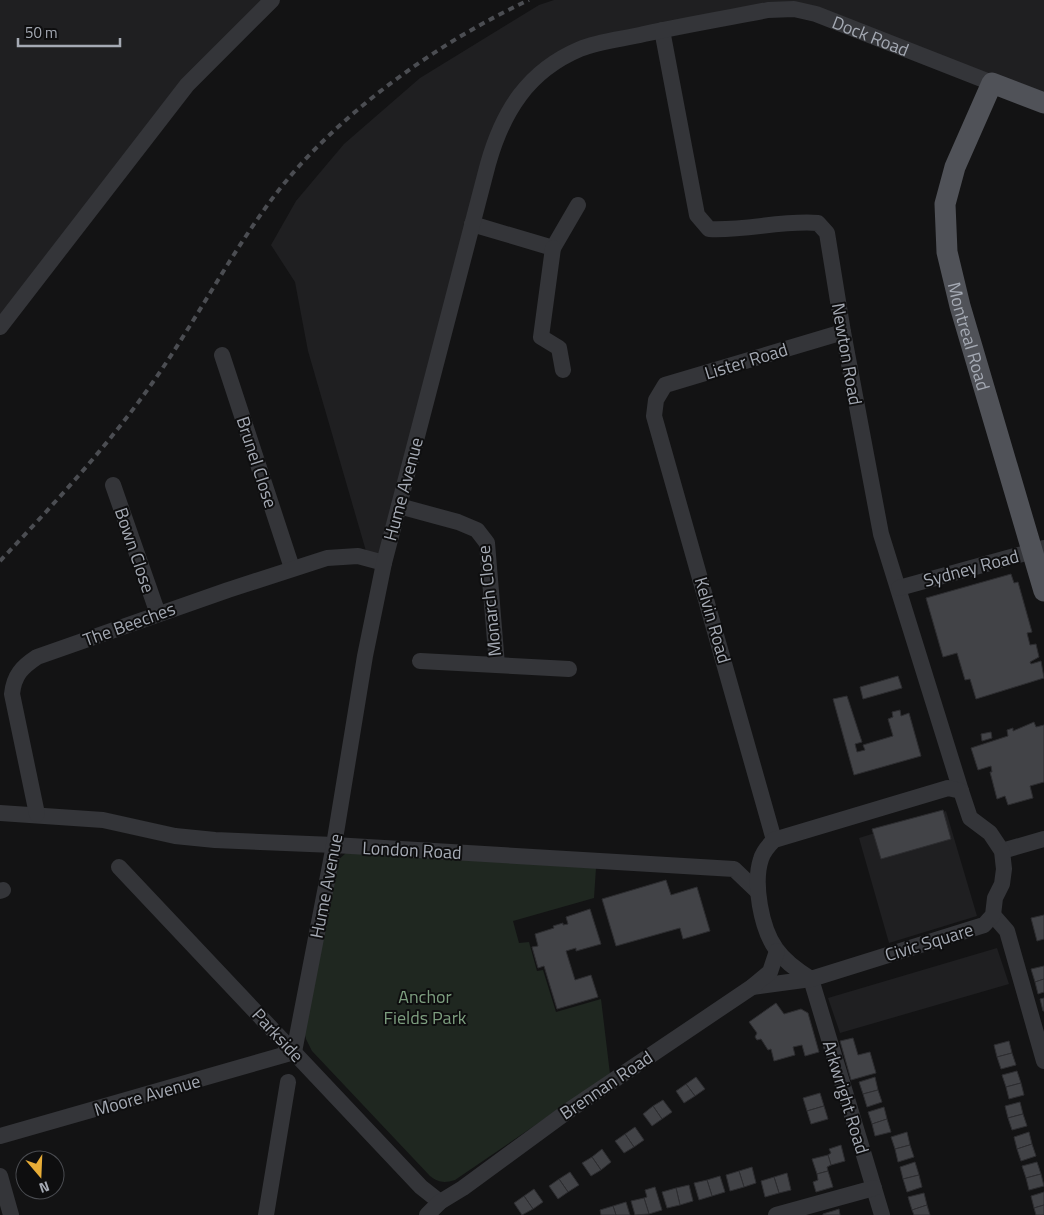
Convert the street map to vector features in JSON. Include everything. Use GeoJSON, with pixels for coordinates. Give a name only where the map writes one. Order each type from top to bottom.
{"type":"FeatureCollection","features":[{"type":"Feature","properties":{"kind":"main road","name":"Dock Road"},"geometry":{"type":"LineString","coordinates":[[992,83],[1044,104]]}},
{"type":"Feature","properties":{"kind":"main road","name":"Montreal Road"},"geometry":{"type":"LineString","coordinates":[[992,83],[955,168],[945,204],[946,252],[960,306],[1038,550],[1044,591]]}},
{"type":"Feature","properties":{"kind":"street"},"geometry":{"type":"LineString","coordinates":[[0,328],[186,85],[272,0]]}},
{"type":"Feature","properties":{"kind":"street","name":"Dock Road"},"geometry":{"type":"LineString","coordinates":[[662,30],[768,10],[794,9],[816,14],[992,83]]}},
{"type":"Feature","properties":{"kind":"street","name":"Hume Avenue"},"geometry":{"type":"LineString","coordinates":[[294,1052],[334,845],[368,638],[384,563],[497,133],[506,113],[526,88],[550,66],[581,48],[662,30]]}},
{"type":"Feature","properties":{"kind":"street","name":"Newton Road"},"geometry":{"type":"LineString","coordinates":[[662,30],[697,215],[709,229],[732,230],[801,222],[818,223],[827,233],[843,332],[881,534],[961,791]]}},
{"type":"Feature","properties":{"kind":"street"},"geometry":{"type":"LineString","coordinates":[[563,370],[559,348],[541,337],[554,248],[578,205]]}},
{"type":"Feature","properties":{"kind":"street"},"geometry":{"type":"LineString","coordinates":[[472,224],[554,248]]}},
{"type":"Feature","properties":{"kind":"street","name":"Lister Road"},"geometry":{"type":"LineString","coordinates":[[656,400],[665,385],[843,332]]}},
{"type":"Feature","properties":{"kind":"street","name":"Brunel Close"},"geometry":{"type":"LineString","coordinates":[[222,355],[292,568]]}},
{"type":"Feature","properties":{"kind":"street","name":"Kelvin Road"},"geometry":{"type":"LineString","coordinates":[[656,400],[654,416],[769,846]]}},
{"type":"Feature","properties":{"kind":"street","name":"Bown Close"},"geometry":{"type":"LineString","coordinates":[[113,486],[158,614]]}},
{"type":"Feature","properties":{"kind":"street","name":"Monarch Close"},"geometry":{"type":"LineString","coordinates":[[399,506],[458,522],[477,530],[486,543],[497,665]]}},
{"type":"Feature","properties":{"kind":"street","name":"Sydney Road"},"geometry":{"type":"LineString","coordinates":[[899,588],[1038,550]]}},
{"type":"Feature","properties":{"kind":"street","name":"The Beeches"},"geometry":{"type":"LineString","coordinates":[[37,814],[12,694],[14,681],[19,671],[37,657],[292,568],[327,558],[358,556],[384,563]]}},
{"type":"Feature","properties":{"kind":"street","name":"Monarch Close"},"geometry":{"type":"LineString","coordinates":[[420,661],[569,669]]}},
{"type":"Feature","properties":{"kind":"street"},"geometry":{"type":"LineString","coordinates":[[757,891],[734,869],[749,864],[769,846],[948,788],[961,791],[970,818],[990,833],[1002,851],[1044,839]]}},
{"type":"Feature","properties":{"kind":"street","name":"London Road"},"geometry":{"type":"LineString","coordinates":[[0,813],[37,814],[103,820],[175,836],[214,840],[334,845],[734,869]]}},
{"type":"Feature","properties":{"kind":"street"},"geometry":{"type":"LineString","coordinates":[[769,846],[760,860],[757,891],[766,927],[777,951],[791,966],[811,980]]}},
{"type":"Feature","properties":{"kind":"street","name":"Civic Square"},"geometry":{"type":"LineString","coordinates":[[752,987],[811,980],[984,925],[993,916],[995,898],[1002,884],[1004,869],[1002,851]]}},
{"type":"Feature","properties":{"kind":"street","name":"Parkside"},"geometry":{"type":"LineString","coordinates":[[119,867],[421,1187],[440,1202]]}},
{"type":"Feature","properties":{"kind":"street"},"geometry":{"type":"LineString","coordinates":[[993,916],[1007,931],[1044,1060]]}},
{"type":"Feature","properties":{"kind":"street","name":"Brennan Road"},"geometry":{"type":"LineString","coordinates":[[427,1215],[440,1202],[463,1188],[568,1111],[752,987],[770,972],[777,951]]}},
{"type":"Feature","properties":{"kind":"street","name":"Arkwright Road"},"geometry":{"type":"LineString","coordinates":[[811,980],[882,1215]]}},
{"type":"Feature","properties":{"kind":"street","name":"Moore Avenue"},"geometry":{"type":"LineString","coordinates":[[0,1136],[294,1052]]}},
{"type":"Feature","properties":{"kind":"street"},"geometry":{"type":"LineString","coordinates":[[266,1215],[288,1082]]}},
{"type":"Feature","properties":{"kind":"street"},"geometry":{"type":"LineString","coordinates":[[0,1176],[11,1215]]}},
{"type":"Feature","properties":{"kind":"street"},"geometry":{"type":"LineString","coordinates":[[776,1215],[874,1188]]}},
{"type":"Feature","properties":{"kind":"shaded area"},"geometry":{"type":"Polygon","coordinates":[[[0,0],[277,0],[189,89],[0,335],[0,0]]]}},
{"type":"Feature","properties":{"kind":"shaded area"},"geometry":{"type":"Polygon","coordinates":[[[554,0],[1044,0],[1044,101],[794,8],[581,47],[505,112],[384,563],[368,558],[308,351],[295,282],[271,245],[296,201],[344,144],[420,78],[539,5],[554,0]]]}},
{"type":"Feature","properties":{"kind":"shaded area"},"geometry":{"type":"Polygon","coordinates":[[[946,811],[977,916],[889,943],[859,838],[946,811]]]}},
{"type":"Feature","properties":{"kind":"shaded area"},"geometry":{"type":"Polygon","coordinates":[[[997,948],[1009,984],[840,1033],[828,998],[997,948]]]}},
{"type":"Feature","properties":{"kind":"green space","name":"Anchor Fields Park"},"geometry":{"type":"Polygon","coordinates":[[[346,853],[596,868],[594,898],[513,921],[519,943],[529,942],[537,971],[543,970],[556,1012],[601,999],[610,1074],[455,1180],[442,1182],[430,1176],[312,1051],[306,1039],[304,1031],[337,861],[346,853]]]}},
{"type":"Feature","properties":{"kind":"building"},"geometry":{"type":"Polygon","coordinates":[[[1011,574],[1014,583],[1018,582],[1032,632],[1027,633],[1030,645],[1036,644],[1039,657],[1030,662],[1031,664],[1041,661],[1044,678],[976,699],[970,679],[965,680],[957,653],[943,657],[926,598],[1011,574]]]}},
{"type":"Feature","properties":{"kind":"building"},"geometry":{"type":"Polygon","coordinates":[[[898,676],[902,688],[863,699],[860,687],[898,676]]]}},
{"type":"Feature","properties":{"kind":"building"},"geometry":{"type":"Polygon","coordinates":[[[847,696],[862,742],[855,744],[857,752],[865,750],[863,745],[893,736],[888,719],[893,717],[892,712],[900,710],[901,716],[909,713],[921,756],[854,775],[833,699],[847,696]]]}},
{"type":"Feature","properties":{"kind":"building"},"geometry":{"type":"Polygon","coordinates":[[[1034,722],[1036,727],[1044,725],[1044,782],[1030,786],[1033,798],[1008,805],[1005,796],[997,799],[990,772],[992,772],[991,766],[978,770],[971,748],[1008,736],[1007,730],[1013,728],[1013,731],[1034,722]]]}},
{"type":"Feature","properties":{"kind":"building"},"geometry":{"type":"Polygon","coordinates":[[[991,732],[992,738],[982,741],[981,734],[991,732]]]}},
{"type":"Feature","properties":{"kind":"building"},"geometry":{"type":"Polygon","coordinates":[[[943,810],[951,839],[881,859],[872,829],[943,810]]]}},
{"type":"Feature","properties":{"kind":"building"},"geometry":{"type":"Polygon","coordinates":[[[666,880],[671,895],[697,887],[710,931],[683,939],[680,928],[616,946],[602,899],[666,880]]]}},
{"type":"Feature","properties":{"kind":"building"},"geometry":{"type":"Polygon","coordinates":[[[590,909],[601,944],[576,951],[576,948],[566,951],[575,980],[591,975],[598,997],[557,1009],[544,966],[538,968],[532,947],[538,946],[535,934],[554,928],[553,926],[563,923],[563,925],[568,924],[566,917],[590,909]]]}},
{"type":"Feature","properties":{"kind":"building"},"geometry":{"type":"Polygon","coordinates":[[[1044,915],[1044,939],[1037,941],[1031,918],[1044,915]]]}},
{"type":"Feature","properties":{"kind":"building"},"geometry":{"type":"Polygon","coordinates":[[[1044,966],[1044,979],[1035,982],[1031,969],[1044,966]]]}},
{"type":"Feature","properties":{"kind":"building"},"geometry":{"type":"Polygon","coordinates":[[[1044,979],[1044,992],[1038,994],[1035,982],[1044,979]]]}},
{"type":"Feature","properties":{"kind":"building"},"geometry":{"type":"Polygon","coordinates":[[[1044,998],[1044,1011],[1043,1011],[1040,999],[1044,998]]]}},
{"type":"Feature","properties":{"kind":"building"},"geometry":{"type":"Polygon","coordinates":[[[776,1003],[784,1014],[801,1009],[808,1013],[819,1052],[805,1056],[802,1045],[793,1047],[795,1055],[774,1061],[771,1049],[768,1050],[761,1039],[757,1040],[755,1037],[757,1033],[749,1022],[776,1003]]]}},
{"type":"Feature","properties":{"kind":"building"},"geometry":{"type":"Polygon","coordinates":[[[853,1038],[858,1055],[870,1052],[876,1073],[851,1080],[840,1041],[853,1038]]]}},
{"type":"Feature","properties":{"kind":"building"},"geometry":{"type":"Polygon","coordinates":[[[1009,1041],[1012,1053],[997,1057],[994,1045],[1009,1041]]]}},
{"type":"Feature","properties":{"kind":"building"},"geometry":{"type":"Polygon","coordinates":[[[1012,1053],[1016,1065],[1001,1069],[997,1057],[1012,1053]]]}},
{"type":"Feature","properties":{"kind":"building"},"geometry":{"type":"Polygon","coordinates":[[[1017,1071],[1021,1083],[1006,1087],[1002,1075],[1017,1071]]]}},
{"type":"Feature","properties":{"kind":"building"},"geometry":{"type":"Polygon","coordinates":[[[696,1077],[705,1089],[695,1096],[686,1084],[696,1077]]]}},
{"type":"Feature","properties":{"kind":"building"},"geometry":{"type":"Polygon","coordinates":[[[875,1077],[878,1090],[863,1094],[859,1082],[875,1077]]]}},
{"type":"Feature","properties":{"kind":"building"},"geometry":{"type":"Polygon","coordinates":[[[1021,1083],[1024,1095],[1009,1099],[1006,1087],[1021,1083]]]}},
{"type":"Feature","properties":{"kind":"building"},"geometry":{"type":"Polygon","coordinates":[[[686,1084],[695,1096],[684,1103],[676,1091],[686,1084]]]}},
{"type":"Feature","properties":{"kind":"building"},"geometry":{"type":"Polygon","coordinates":[[[878,1090],[882,1102],[867,1107],[863,1094],[878,1090]]]}},
{"type":"Feature","properties":{"kind":"building"},"geometry":{"type":"Polygon","coordinates":[[[820,1093],[824,1106],[807,1111],[803,1098],[820,1093]]]}},
{"type":"Feature","properties":{"kind":"building"},"geometry":{"type":"Polygon","coordinates":[[[663,1100],[672,1112],[662,1119],[653,1106],[663,1100]]]}},
{"type":"Feature","properties":{"kind":"building"},"geometry":{"type":"Polygon","coordinates":[[[1020,1102],[1023,1114],[1008,1118],[1005,1106],[1020,1102]]]}},
{"type":"Feature","properties":{"kind":"building"},"geometry":{"type":"Polygon","coordinates":[[[653,1106],[662,1119],[652,1126],[643,1114],[653,1106]]]}},
{"type":"Feature","properties":{"kind":"building"},"geometry":{"type":"Polygon","coordinates":[[[824,1106],[828,1119],[811,1124],[807,1111],[824,1106]]]}},
{"type":"Feature","properties":{"kind":"building"},"geometry":{"type":"Polygon","coordinates":[[[884,1107],[887,1119],[872,1124],[868,1112],[884,1107]]]}},
{"type":"Feature","properties":{"kind":"building"},"geometry":{"type":"Polygon","coordinates":[[[1023,1114],[1027,1126],[1012,1130],[1008,1118],[1023,1114]]]}},
{"type":"Feature","properties":{"kind":"building"},"geometry":{"type":"Polygon","coordinates":[[[887,1119],[891,1132],[875,1136],[872,1124],[887,1119]]]}},
{"type":"Feature","properties":{"kind":"building"},"geometry":{"type":"Polygon","coordinates":[[[635,1127],[644,1140],[634,1147],[625,1134],[635,1127]]]}},
{"type":"Feature","properties":{"kind":"building"},"geometry":{"type":"Polygon","coordinates":[[[907,1132],[910,1145],[895,1149],[891,1137],[907,1132]]]}},
{"type":"Feature","properties":{"kind":"building"},"geometry":{"type":"Polygon","coordinates":[[[1029,1132],[1032,1144],[1017,1149],[1014,1137],[1029,1132]]]}},
{"type":"Feature","properties":{"kind":"building"},"geometry":{"type":"Polygon","coordinates":[[[625,1134],[634,1147],[624,1153],[615,1141],[625,1134]]]}},
{"type":"Feature","properties":{"kind":"building"},"geometry":{"type":"Polygon","coordinates":[[[1032,1144],[1036,1156],[1021,1161],[1017,1149],[1032,1144]]]}},
{"type":"Feature","properties":{"kind":"building"},"geometry":{"type":"Polygon","coordinates":[[[841,1145],[845,1161],[831,1165],[828,1155],[831,1153],[829,1149],[841,1145]]]}},
{"type":"Feature","properties":{"kind":"building"},"geometry":{"type":"Polygon","coordinates":[[[910,1145],[914,1157],[898,1162],[895,1149],[910,1145]]]}},
{"type":"Feature","properties":{"kind":"building"},"geometry":{"type":"Polygon","coordinates":[[[602,1149],[611,1162],[601,1170],[592,1157],[602,1149]]]}},
{"type":"Feature","properties":{"kind":"building"},"geometry":{"type":"Polygon","coordinates":[[[828,1155],[831,1165],[827,1167],[828,1171],[817,1174],[812,1159],[828,1155]]]}},
{"type":"Feature","properties":{"kind":"building"},"geometry":{"type":"Polygon","coordinates":[[[592,1157],[601,1170],[591,1176],[582,1163],[592,1157]]]}},
{"type":"Feature","properties":{"kind":"building"},"geometry":{"type":"Polygon","coordinates":[[[915,1162],[919,1175],[903,1179],[900,1167],[915,1162]]]}},
{"type":"Feature","properties":{"kind":"building"},"geometry":{"type":"Polygon","coordinates":[[[1037,1162],[1041,1174],[1026,1178],[1022,1166],[1037,1162]]]}},
{"type":"Feature","properties":{"kind":"building"},"geometry":{"type":"Polygon","coordinates":[[[752,1167],[756,1183],[744,1187],[739,1171],[752,1167]]]}},
{"type":"Feature","properties":{"kind":"building"},"geometry":{"type":"Polygon","coordinates":[[[739,1171],[744,1187],[730,1191],[726,1175],[739,1171]]]}},
{"type":"Feature","properties":{"kind":"building"},"geometry":{"type":"Polygon","coordinates":[[[828,1171],[833,1187],[816,1192],[813,1182],[818,1180],[817,1174],[828,1171]]]}},
{"type":"Feature","properties":{"kind":"building"},"geometry":{"type":"Polygon","coordinates":[[[570,1172],[579,1185],[568,1192],[559,1179],[570,1172]]]}},
{"type":"Feature","properties":{"kind":"building"},"geometry":{"type":"Polygon","coordinates":[[[787,1173],[791,1190],[779,1193],[774,1177],[787,1173]]]}},
{"type":"Feature","properties":{"kind":"building"},"geometry":{"type":"Polygon","coordinates":[[[1041,1174],[1044,1186],[1029,1190],[1026,1178],[1041,1174]]]}},
{"type":"Feature","properties":{"kind":"building"},"geometry":{"type":"Polygon","coordinates":[[[919,1175],[922,1187],[907,1192],[903,1179],[919,1175]]]}},
{"type":"Feature","properties":{"kind":"building"},"geometry":{"type":"Polygon","coordinates":[[[720,1176],[725,1192],[712,1196],[707,1180],[720,1176]]]}},
{"type":"Feature","properties":{"kind":"building"},"geometry":{"type":"Polygon","coordinates":[[[774,1177],[779,1193],[765,1197],[761,1181],[774,1177]]]}},
{"type":"Feature","properties":{"kind":"building"},"geometry":{"type":"Polygon","coordinates":[[[559,1179],[568,1192],[558,1199],[549,1186],[559,1179]]]}},
{"type":"Feature","properties":{"kind":"building"},"geometry":{"type":"Polygon","coordinates":[[[707,1180],[712,1196],[699,1200],[694,1183],[707,1180]]]}},
{"type":"Feature","properties":{"kind":"building"},"geometry":{"type":"Polygon","coordinates":[[[689,1185],[693,1201],[680,1205],[676,1188],[689,1185]]]}},
{"type":"Feature","properties":{"kind":"building"},"geometry":{"type":"Polygon","coordinates":[[[655,1187],[662,1210],[649,1214],[644,1198],[647,1197],[645,1190],[655,1187]]]}},
{"type":"Feature","properties":{"kind":"building"},"geometry":{"type":"Polygon","coordinates":[[[676,1188],[680,1205],[667,1208],[662,1192],[676,1188]]]}},
{"type":"Feature","properties":{"kind":"building"},"geometry":{"type":"Polygon","coordinates":[[[534,1189],[543,1202],[533,1209],[524,1196],[534,1189]]]}},
{"type":"Feature","properties":{"kind":"building"},"geometry":{"type":"Polygon","coordinates":[[[1044,1192],[1044,1205],[1034,1208],[1031,1196],[1044,1192]]]}},
{"type":"Feature","properties":{"kind":"building"},"geometry":{"type":"Polygon","coordinates":[[[924,1193],[927,1205],[912,1210],[908,1197],[924,1193]]]}},
{"type":"Feature","properties":{"kind":"building"},"geometry":{"type":"Polygon","coordinates":[[[524,1196],[533,1209],[522,1215],[514,1203],[524,1196]]]}},
{"type":"Feature","properties":{"kind":"building"},"geometry":{"type":"Polygon","coordinates":[[[644,1198],[649,1214],[635,1215],[631,1201],[644,1198]]]}},
{"type":"Feature","properties":{"kind":"building"},"geometry":{"type":"Polygon","coordinates":[[[626,1202],[630,1215],[616,1215],[613,1206],[626,1202]]]}},
{"type":"Feature","properties":{"kind":"building"},"geometry":{"type":"Polygon","coordinates":[[[927,1205],[930,1215],[914,1215],[912,1210],[927,1205]]]}},
{"type":"Feature","properties":{"kind":"building"},"geometry":{"type":"Polygon","coordinates":[[[1044,1205],[1044,1215],[1036,1215],[1034,1208],[1044,1205]]]}},
{"type":"Feature","properties":{"kind":"building"},"geometry":{"type":"Polygon","coordinates":[[[613,1206],[616,1215],[601,1215],[600,1210],[613,1206]]]}},
{"type":"Feature","properties":{"kind":"building"},"geometry":{"type":"Polygon","coordinates":[[[839,1209],[840,1215],[823,1215],[823,1214],[839,1209]]]}},
{"type":"Feature","properties":{"kind":"railway"},"geometry":{"type":"LineString","coordinates":[[0,561],[80,474],[136,406],[169,359],[259,217],[300,165],[358,109],[391,83],[460,37],[494,17],[529,0]]}}]}
